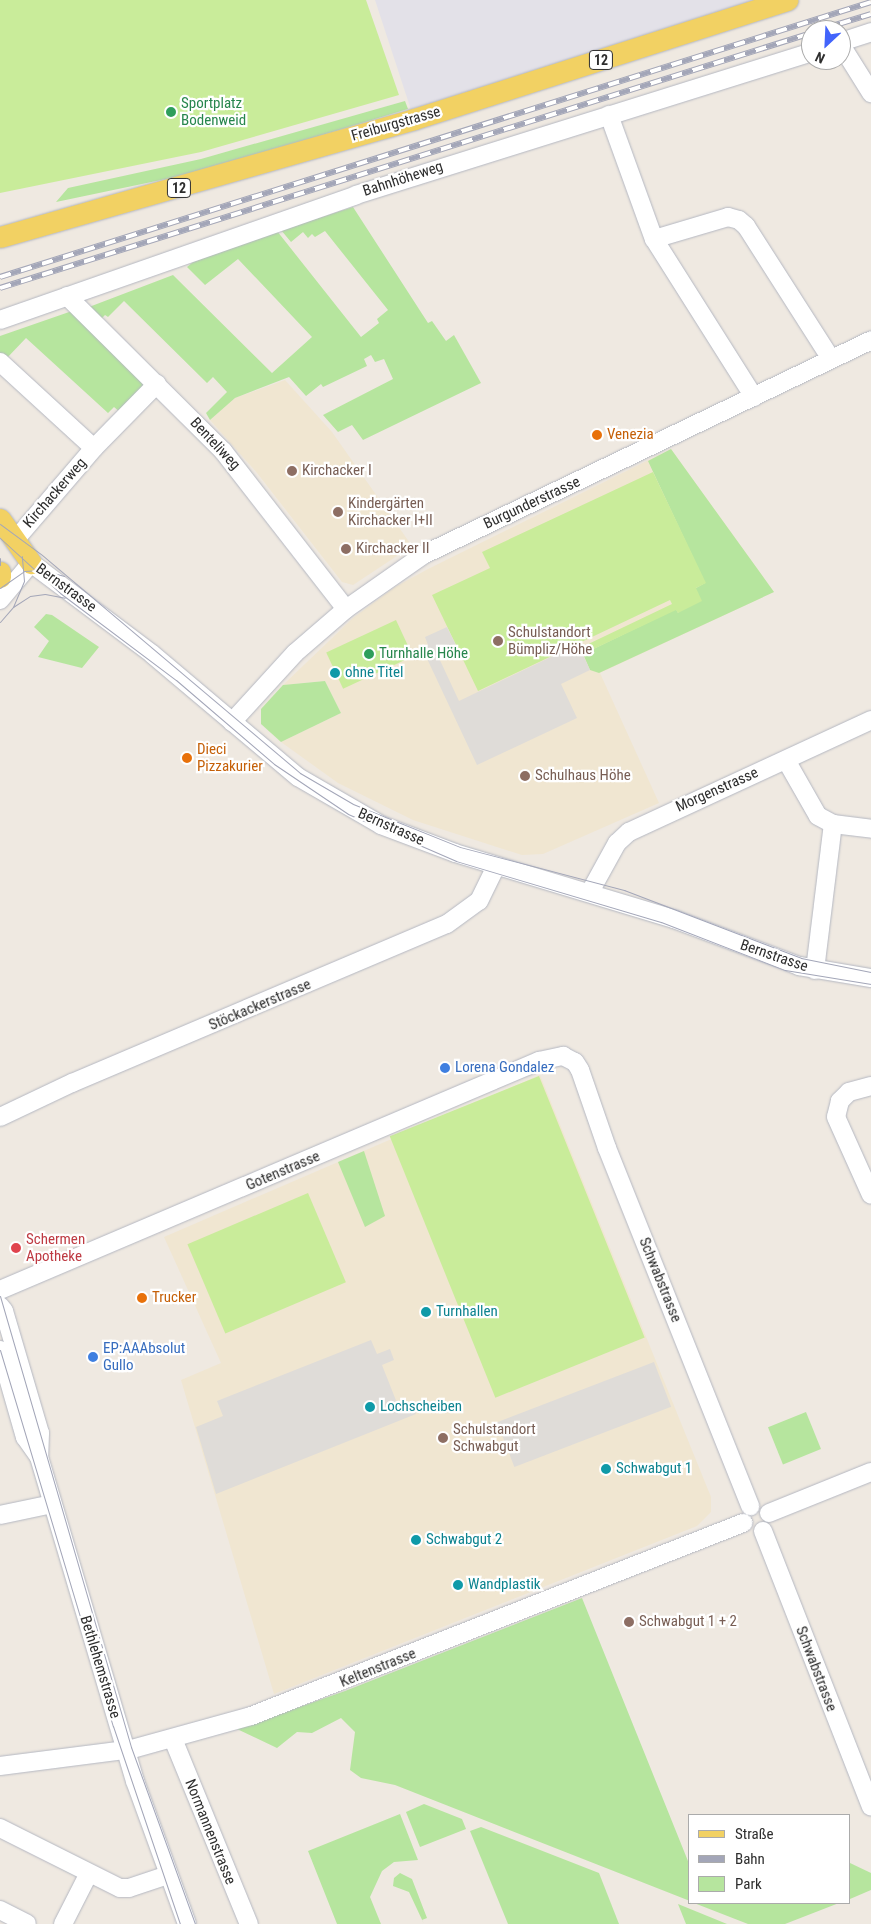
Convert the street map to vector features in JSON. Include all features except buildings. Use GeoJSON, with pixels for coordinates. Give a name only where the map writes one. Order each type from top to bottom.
{"type":"FeatureCollection","features":[{"type":"Feature","properties":{"kind":"main road","name":"Freiburgstrasse"},"geometry":{"type":"LineString","coordinates":[[0,237],[414,119],[788,0]]}},
{"type":"Feature","properties":{"kind":"main road","name":"Bernstrasse"},"geometry":{"type":"LineString","coordinates":[[0,519],[8,540],[32,563]]}},
{"type":"Feature","properties":{"kind":"main road"},"geometry":{"type":"LineString","coordinates":[[0,572],[0,577]]}},
{"type":"Feature","properties":{"kind":"street"},"geometry":{"type":"LineString","coordinates":[[851,40],[871,32]]}},
{"type":"Feature","properties":{"kind":"street","name":"Bahnhöheweg"},"geometry":{"type":"LineString","coordinates":[[0,320],[356,195],[801,55]]}},
{"type":"Feature","properties":{"kind":"street"},"geometry":{"type":"LineString","coordinates":[[851,60],[871,93]]}},
{"type":"Feature","properties":{"kind":"street"},"geometry":{"type":"LineString","coordinates":[[609,115],[654,239],[754,397]]}},
{"type":"Feature","properties":{"kind":"street"},"geometry":{"type":"LineString","coordinates":[[654,239],[728,217],[742,222],[830,359]]}},
{"type":"Feature","properties":{"kind":"street","name":"Benteliweg"},"geometry":{"type":"LineString","coordinates":[[67,296],[246,477],[346,609]]}},
{"type":"Feature","properties":{"kind":"street","name":"Burgunderstrasse"},"geometry":{"type":"LineString","coordinates":[[232,722],[295,653],[346,609],[423,555],[871,340]]}},
{"type":"Feature","properties":{"kind":"street","name":"Kirchackerweg"},"geometry":{"type":"LineString","coordinates":[[0,362],[94,448]]}},
{"type":"Feature","properties":{"kind":"street","name":"Kirchackerweg"},"geometry":{"type":"LineString","coordinates":[[8,540],[156,384]]}},
{"type":"Feature","properties":{"kind":"street"},"geometry":{"type":"LineString","coordinates":[[0,600],[32,563]]}},
{"type":"Feature","properties":{"kind":"street","name":"Bernstrasse"},"geometry":{"type":"LineString","coordinates":[[32,563],[139,644],[298,777],[353,810],[408,836],[496,866],[590,892],[815,970],[871,978]]}},
{"type":"Feature","properties":{"kind":"street","name":"Morgenstrasse"},"geometry":{"type":"LineString","coordinates":[[590,892],[617,842],[629,832],[871,720]]}},
{"type":"Feature","properties":{"kind":"street"},"geometry":{"type":"LineString","coordinates":[[786,760],[812,810],[834,824],[871,829]]}},
{"type":"Feature","properties":{"kind":"street","name":"Bernstrasse"},"geometry":{"type":"LineString","coordinates":[[815,970],[834,824]]}},
{"type":"Feature","properties":{"kind":"street","name":"Stöckackerstrasse"},"geometry":{"type":"LineString","coordinates":[[0,1116],[72,1083],[447,924],[478,901],[496,866]]}},
{"type":"Feature","properties":{"kind":"street","name":"Gotenstrasse"},"geometry":{"type":"LineString","coordinates":[[0,1290],[539,1061],[558,1056],[567,1057]]}},
{"type":"Feature","properties":{"kind":"street","name":"Schwabstrasse"},"geometry":{"type":"LineString","coordinates":[[567,1057],[580,1070],[607,1148],[750,1506]]}},
{"type":"Feature","properties":{"kind":"street"},"geometry":{"type":"LineString","coordinates":[[871,1086],[849,1092],[840,1101],[836,1117],[871,1196]]}},
{"type":"Feature","properties":{"kind":"street","name":"Bethlehemstrasse"},"geometry":{"type":"LineString","coordinates":[[0,1306],[40,1434],[38,1458]]}},
{"type":"Feature","properties":{"kind":"street","name":"Bethlehemstrasse"},"geometry":{"type":"LineString","coordinates":[[0,1350],[26,1437],[38,1458],[125,1750],[187,1924]]}},
{"type":"Feature","properties":{"kind":"street"},"geometry":{"type":"LineString","coordinates":[[769,1513],[871,1472]]}},
{"type":"Feature","properties":{"kind":"street"},"geometry":{"type":"LineString","coordinates":[[0,1515],[52,1504]]}},
{"type":"Feature","properties":{"kind":"street"},"geometry":{"type":"LineString","coordinates":[[759,1504],[769,1513],[770,1521],[763,1531],[751,1531],[743,1523],[743,1513],[750,1506],[759,1504]]}},
{"type":"Feature","properties":{"kind":"street","name":"Keltenstrasse"},"geometry":{"type":"LineString","coordinates":[[0,1766],[125,1750],[173,1739],[299,1700],[743,1523]]}},
{"type":"Feature","properties":{"kind":"street","name":"Schwabstrasse"},"geometry":{"type":"LineString","coordinates":[[763,1531],[871,1807]]}},
{"type":"Feature","properties":{"kind":"street","name":"Normannenstrasse"},"geometry":{"type":"LineString","coordinates":[[173,1739],[249,1924]]}},
{"type":"Feature","properties":{"kind":"street"},"geometry":{"type":"LineString","coordinates":[[0,1828],[124,1889],[168,1874]]}},
{"type":"Feature","properties":{"kind":"street"},"geometry":{"type":"LineString","coordinates":[[63,1924],[89,1873]]}},
{"type":"Feature","properties":{"kind":"street"},"geometry":{"type":"LineString","coordinates":[[0,1910],[27,1924]]}},
{"type":"Feature","properties":{"kind":"shaded area"},"geometry":{"type":"Polygon","coordinates":[[[375,0],[788,0],[414,119],[375,0]]]}},
{"type":"Feature","properties":{"kind":"shaded area","name":"Kindergärten Kirchacker I+II"},"geometry":{"type":"Polygon","coordinates":[[[285,380],[332,432],[412,546],[353,585],[342,582],[257,473],[210,420],[235,398],[285,380]]]}},
{"type":"Feature","properties":{"kind":"shaded area","name":"Schulstandort Bümpliz/Höhe"},"geometry":{"type":"Polygon","coordinates":[[[671,449],[774,592],[600,673],[659,803],[543,854],[522,855],[413,820],[338,783],[281,742],[341,713],[325,681],[283,685],[353,618],[395,587],[428,569],[671,449]]]}},
{"type":"Feature","properties":{"kind":"shaded area"},"geometry":{"type":"Polygon","coordinates":[[[447,627],[457,647],[438,656],[459,701],[578,644],[590,670],[561,684],[577,718],[477,765],[422,648],[428,645],[425,637],[447,627]]]}},
{"type":"Feature","properties":{"kind":"shaded area","name":"Schulstandort Schwabgut"},"geometry":{"type":"Polygon","coordinates":[[[540,1075],[711,1497],[711,1512],[697,1526],[274,1694],[181,1380],[221,1363],[164,1237],[540,1075]]]}},
{"type":"Feature","properties":{"kind":"shaded area"},"geometry":{"type":"Polygon","coordinates":[[[371,1340],[377,1354],[390,1349],[394,1360],[382,1365],[399,1408],[411,1403],[416,1414],[216,1494],[196,1427],[223,1416],[217,1401],[371,1340]]]}},
{"type":"Feature","properties":{"kind":"shaded area"},"geometry":{"type":"Polygon","coordinates":[[[654,1362],[671,1407],[514,1467],[497,1422],[654,1362]]]}},
{"type":"Feature","properties":{"kind":"green space","name":"Sportplatz Bodenweid"},"geometry":{"type":"Polygon","coordinates":[[[0,0],[366,0],[399,95],[201,152],[0,193],[0,0]]]}},
{"type":"Feature","properties":{"kind":"green space"},"geometry":{"type":"Polygon","coordinates":[[[405,101],[408,109],[204,171],[56,202],[68,188],[201,159],[405,101]]]}},
{"type":"Feature","properties":{"kind":"green space"},"geometry":{"type":"Polygon","coordinates":[[[353,207],[428,323],[432,321],[446,341],[454,335],[481,383],[363,440],[352,425],[338,432],[323,415],[393,379],[384,359],[375,362],[371,355],[364,359],[367,366],[323,387],[321,384],[306,396],[289,377],[235,398],[210,420],[206,413],[227,392],[213,377],[207,383],[124,301],[108,317],[105,315],[100,320],[89,307],[173,275],[272,373],[312,337],[238,259],[205,285],[187,267],[193,262],[277,231],[361,337],[379,323],[377,319],[388,310],[325,231],[315,237],[312,234],[308,238],[303,232],[291,242],[281,230],[353,207]]]}},
{"type":"Feature","properties":{"kind":"green space"},"geometry":{"type":"Polygon","coordinates":[[[72,311],[144,384],[120,412],[114,407],[108,413],[26,338],[6,359],[0,353],[0,336],[72,311]]]}},
{"type":"Feature","properties":{"kind":"green space"},"geometry":{"type":"Polygon","coordinates":[[[671,449],[774,592],[599,673],[590,670],[583,654],[676,609],[678,613],[696,588],[705,583],[648,461],[671,449]]]}},
{"type":"Feature","properties":{"kind":"green space"},"geometry":{"type":"Polygon","coordinates":[[[653,472],[706,583],[696,588],[702,601],[678,613],[676,610],[583,654],[580,648],[672,604],[670,600],[478,691],[432,595],[490,568],[482,552],[653,472]]]}},
{"type":"Feature","properties":{"kind":"green space"},"geometry":{"type":"Polygon","coordinates":[[[46,614],[52,615],[99,647],[82,668],[38,657],[49,641],[34,627],[46,614]]]}},
{"type":"Feature","properties":{"kind":"green space","name":"Turnhalle Höhe"},"geometry":{"type":"Polygon","coordinates":[[[396,620],[413,656],[343,689],[326,653],[396,620]]]}},
{"type":"Feature","properties":{"kind":"green space"},"geometry":{"type":"Polygon","coordinates":[[[325,681],[341,713],[281,742],[261,724],[261,709],[283,685],[325,681]]]}},
{"type":"Feature","properties":{"kind":"green space"},"geometry":{"type":"Polygon","coordinates":[[[539,1076],[645,1337],[495,1398],[390,1136],[539,1076]]]}},
{"type":"Feature","properties":{"kind":"green space"},"geometry":{"type":"Polygon","coordinates":[[[364,1151],[385,1216],[365,1227],[338,1162],[364,1151]]]}},
{"type":"Feature","properties":{"kind":"green space"},"geometry":{"type":"Polygon","coordinates":[[[308,1193],[346,1282],[225,1333],[187,1244],[308,1193]]]}},
{"type":"Feature","properties":{"kind":"green space"},"geometry":{"type":"Polygon","coordinates":[[[806,1412],[821,1449],[783,1464],[768,1427],[806,1412]]]}},
{"type":"Feature","properties":{"kind":"green space"},"geometry":{"type":"Polygon","coordinates":[[[582,1598],[688,1861],[688,1900],[395,1785],[361,1778],[350,1770],[355,1732],[341,1718],[312,1733],[297,1732],[277,1748],[237,1729],[345,1691],[582,1598]]]}},
{"type":"Feature","properties":{"kind":"green space"},"geometry":{"type":"Polygon","coordinates":[[[424,1804],[462,1819],[466,1829],[420,1847],[406,1812],[424,1804]]]}},
{"type":"Feature","properties":{"kind":"green space"},"geometry":{"type":"Polygon","coordinates":[[[400,1814],[418,1860],[394,1862],[382,1871],[370,1897],[381,1924],[337,1924],[308,1851],[400,1814]]]}},
{"type":"Feature","properties":{"kind":"green space"},"geometry":{"type":"Polygon","coordinates":[[[481,1827],[599,1873],[619,1924],[508,1924],[470,1831],[481,1827]]]}},
{"type":"Feature","properties":{"kind":"green space"},"geometry":{"type":"Polygon","coordinates":[[[851,1863],[871,1873],[871,1890],[851,1899],[851,1863]]]}},
{"type":"Feature","properties":{"kind":"green space"},"geometry":{"type":"Polygon","coordinates":[[[400,1873],[412,1879],[427,1918],[422,1920],[409,1892],[393,1886],[394,1878],[400,1873]]]}},
{"type":"Feature","properties":{"kind":"green space"},"geometry":{"type":"Polygon","coordinates":[[[678,1904],[727,1924],[686,1924],[678,1904]]]}},
{"type":"Feature","properties":{"kind":"green space"},"geometry":{"type":"Polygon","coordinates":[[[697,1904],[836,1904],[785,1924],[748,1924],[697,1904]]]}},
{"type":"Feature","properties":{"kind":"tram line"},"geometry":{"type":"LineString","coordinates":[[0,524],[42,555],[300,773],[353,804],[460,847],[624,890],[801,958],[871,972]]}},
{"type":"Feature","properties":{"kind":"tram line"},"geometry":{"type":"LineString","coordinates":[[0,538],[60,593],[176,680],[274,764],[348,814],[456,861],[661,922],[785,970],[871,984]]}},
{"type":"Feature","properties":{"kind":"tram line"},"geometry":{"type":"LineString","coordinates":[[13,607],[24,581],[22,556]]}},
{"type":"Feature","properties":{"kind":"tram line"},"geometry":{"type":"LineString","coordinates":[[0,558],[0,565]]}},
{"type":"Feature","properties":{"kind":"tram line"},"geometry":{"type":"LineString","coordinates":[[0,588],[24,571],[42,570],[64,576]]}},
{"type":"Feature","properties":{"kind":"tram line"},"geometry":{"type":"LineString","coordinates":[[0,622],[13,607],[30,596],[45,594],[65,598]]}},
{"type":"Feature","properties":{"kind":"tram line"},"geometry":{"type":"LineString","coordinates":[[0,1296],[131,1747],[195,1924]]}},
{"type":"Feature","properties":{"kind":"tram line"},"geometry":{"type":"LineString","coordinates":[[0,1350],[113,1726],[180,1924]]}},
{"type":"Feature","properties":{"kind":"railway"},"geometry":{"type":"LineString","coordinates":[[0,277],[871,2]]}},
{"type":"Feature","properties":{"kind":"railway"},"geometry":{"type":"LineString","coordinates":[[851,20],[871,14]]}},
{"type":"Feature","properties":{"kind":"railway"},"geometry":{"type":"LineString","coordinates":[[0,288],[801,36]]}},
{"type":"Feature","properties":{"kind":"place","name":"Sportplatz Bodenweid"},"geometry":{"type":"Point","coordinates":[171,112]}},
{"type":"Feature","properties":{"kind":"place","name":"Venezia"},"geometry":{"type":"Point","coordinates":[597,435]}},
{"type":"Feature","properties":{"kind":"place","name":"Kirchacker I"},"geometry":{"type":"Point","coordinates":[292,471]}},
{"type":"Feature","properties":{"kind":"place","name":"Kindergärten Kirchacker I+II"},"geometry":{"type":"Point","coordinates":[338,512]}},
{"type":"Feature","properties":{"kind":"place","name":"Kirchacker II"},"geometry":{"type":"Point","coordinates":[346,549]}},
{"type":"Feature","properties":{"kind":"place","name":"Schulstandort Bümpliz/Höhe"},"geometry":{"type":"Point","coordinates":[498,641]}},
{"type":"Feature","properties":{"kind":"place","name":"Turnhalle Höhe"},"geometry":{"type":"Point","coordinates":[369,654]}},
{"type":"Feature","properties":{"kind":"place","name":"ohne Titel"},"geometry":{"type":"Point","coordinates":[335,673]}},
{"type":"Feature","properties":{"kind":"place","name":"Dieci Pizzakurier"},"geometry":{"type":"Point","coordinates":[187,758]}},
{"type":"Feature","properties":{"kind":"place","name":"Schulhaus Höhe"},"geometry":{"type":"Point","coordinates":[525,776]}},
{"type":"Feature","properties":{"kind":"place","name":"Lorena Gondalez"},"geometry":{"type":"Point","coordinates":[445,1068]}},
{"type":"Feature","properties":{"kind":"place","name":"Schermen Apotheke"},"geometry":{"type":"Point","coordinates":[16,1248]}},
{"type":"Feature","properties":{"kind":"place","name":"Trucker"},"geometry":{"type":"Point","coordinates":[142,1298]}},
{"type":"Feature","properties":{"kind":"place","name":"Turnhallen"},"geometry":{"type":"Point","coordinates":[426,1312]}},
{"type":"Feature","properties":{"kind":"place","name":"EP:AAAbsolut Gullo"},"geometry":{"type":"Point","coordinates":[93,1357]}},
{"type":"Feature","properties":{"kind":"place","name":"Lochscheiben"},"geometry":{"type":"Point","coordinates":[370,1407]}},
{"type":"Feature","properties":{"kind":"place","name":"Schulstandort Schwabgut"},"geometry":{"type":"Point","coordinates":[443,1438]}},
{"type":"Feature","properties":{"kind":"place","name":"Schwabgut 1"},"geometry":{"type":"Point","coordinates":[606,1469]}},
{"type":"Feature","properties":{"kind":"place","name":"Schwabgut 2"},"geometry":{"type":"Point","coordinates":[416,1540]}},
{"type":"Feature","properties":{"kind":"place","name":"Wandplastik"},"geometry":{"type":"Point","coordinates":[458,1585]}},
{"type":"Feature","properties":{"kind":"place","name":"Schwabgut 1 + 2"},"geometry":{"type":"Point","coordinates":[629,1622]}}]}
